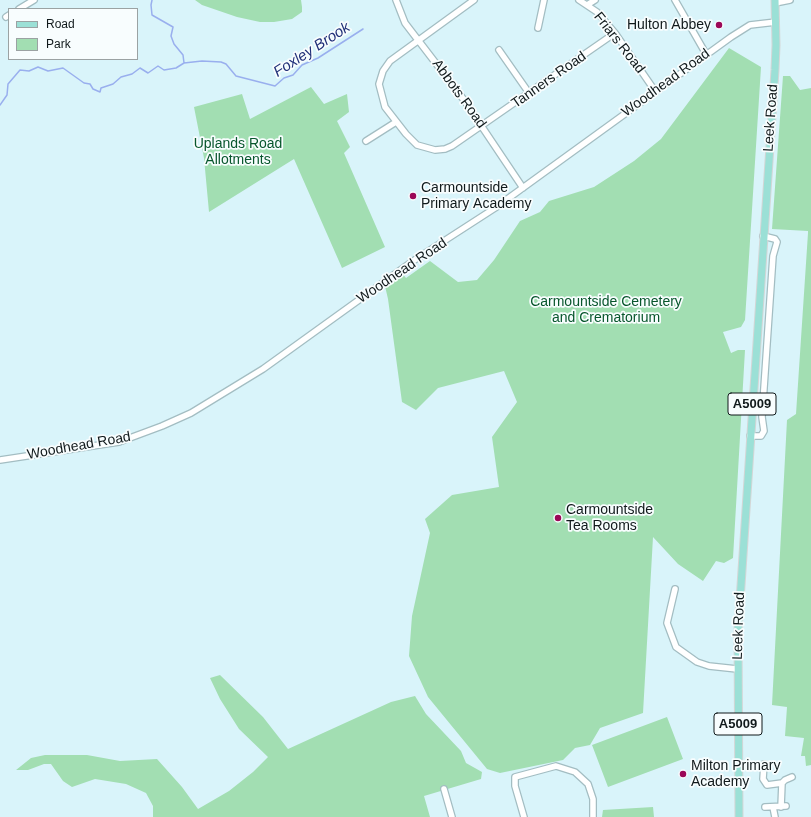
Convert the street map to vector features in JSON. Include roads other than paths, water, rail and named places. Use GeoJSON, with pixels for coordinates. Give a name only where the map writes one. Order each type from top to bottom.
{"type":"FeatureCollection","features":[{"type":"Feature","properties":{"kind":"main road","name":"Leek Road"},"geometry":{"type":"LineString","coordinates":[[739,817],[737,669],[739,601],[776,45],[775,1]]}},
{"type":"Feature","properties":{"kind":"street"},"geometry":{"type":"LineString","coordinates":[[21,8],[34,0]]}},
{"type":"Feature","properties":{"kind":"street","name":"Abbots Road"},"geometry":{"type":"LineString","coordinates":[[396,0],[405,23],[483,126],[523,188]]}},
{"type":"Feature","properties":{"kind":"street"},"geometry":{"type":"LineString","coordinates":[[419,40],[474,0]]}},
{"type":"Feature","properties":{"kind":"street"},"geometry":{"type":"LineString","coordinates":[[538,28],[544,0]]}},
{"type":"Feature","properties":{"kind":"street","name":"Friars Road"},"geometry":{"type":"LineString","coordinates":[[578,0],[597,12],[615,33],[655,91]]}},
{"type":"Feature","properties":{"kind":"street"},"geometry":{"type":"LineString","coordinates":[[587,5],[595,0]]}},
{"type":"Feature","properties":{"kind":"street"},"geometry":{"type":"LineString","coordinates":[[675,0],[706,54]]}},
{"type":"Feature","properties":{"kind":"street"},"geometry":{"type":"LineString","coordinates":[[775,1],[790,0]]}},
{"type":"Feature","properties":{"kind":"street","name":"Woodhead Road"},"geometry":{"type":"LineString","coordinates":[[0,460],[119,442],[192,413],[263,369],[413,260],[447,240],[523,188],[706,54],[750,25],[776,22]]}},
{"type":"Feature","properties":{"kind":"street","name":"Tanners Road"},"geometry":{"type":"LineString","coordinates":[[419,40],[390,61],[382,71],[380,84],[382,98],[385,107],[416,145],[435,150],[445,149],[483,126],[615,33]]}},
{"type":"Feature","properties":{"kind":"street"},"geometry":{"type":"LineString","coordinates":[[499,50],[530,93]]}},
{"type":"Feature","properties":{"kind":"street"},"geometry":{"type":"LineString","coordinates":[[366,141],[396,122]]}},
{"type":"Feature","properties":{"kind":"street"},"geometry":{"type":"LineString","coordinates":[[750,436],[761,436],[764,431],[763,410],[773,256],[777,242],[775,238],[764,236]]}},
{"type":"Feature","properties":{"kind":"street"},"geometry":{"type":"LineString","coordinates":[[675,589],[667,623],[676,647],[697,662],[709,666],[737,669]]}},
{"type":"Feature","properties":{"kind":"street"},"geometry":{"type":"LineString","coordinates":[[764,764],[763,779],[767,785],[782,783],[792,777]]}},
{"type":"Feature","properties":{"kind":"street"},"geometry":{"type":"LineString","coordinates":[[524,817],[515,786],[515,777],[556,766],[575,772],[588,784],[593,799],[593,817]]}},
{"type":"Feature","properties":{"kind":"street"},"geometry":{"type":"LineString","coordinates":[[766,807],[784,807],[782,783]]}},
{"type":"Feature","properties":{"kind":"street"},"geometry":{"type":"LineString","coordinates":[[444,789],[452,817]]}},
{"type":"Feature","properties":{"kind":"street"},"geometry":{"type":"LineString","coordinates":[[773,807],[775,817]]}},
{"type":"Feature","properties":{"kind":"waterway"},"geometry":{"type":"LineString","coordinates":[[152,0],[152,15],[173,27],[171,36],[174,44],[183,55],[184,63]]}},
{"type":"Feature","properties":{"kind":"waterway","name":"Foxley Brook"},"geometry":{"type":"LineString","coordinates":[[0,105],[7,95],[8,84],[20,70],[29,71],[38,67],[48,71],[63,68],[84,83],[90,84],[93,89],[100,92],[101,88],[113,84],[121,77],[132,74],[140,68],[148,73],[158,66],[164,70],[176,68],[184,63],[202,61],[221,62],[226,64],[236,76],[275,86],[284,78],[293,75],[302,65],[318,58],[363,29]]}},
{"type":"Feature","properties":{"kind":"place","name":"Hulton Abbey"},"geometry":{"type":"Point","coordinates":[719,25]}},
{"type":"Feature","properties":{"kind":"place","name":"Carmountside Primary Academy"},"geometry":{"type":"Point","coordinates":[413,196]}},
{"type":"Feature","properties":{"kind":"place","name":"Carmountside Tea Rooms"},"geometry":{"type":"Point","coordinates":[558,518]}},
{"type":"Feature","properties":{"kind":"place","name":"Milton Primary Academy"},"geometry":{"type":"Point","coordinates":[683,774]}},
{"type":"Feature","properties":{"kind":"park label","name":"Uplands Road Allotments"},"geometry":{"type":"Point","coordinates":[238,152]}},
{"type":"Feature","properties":{"kind":"park label","name":"Carmountside Cemetery and Crematorium"},"geometry":{"type":"Point","coordinates":[606,310]}}]}
